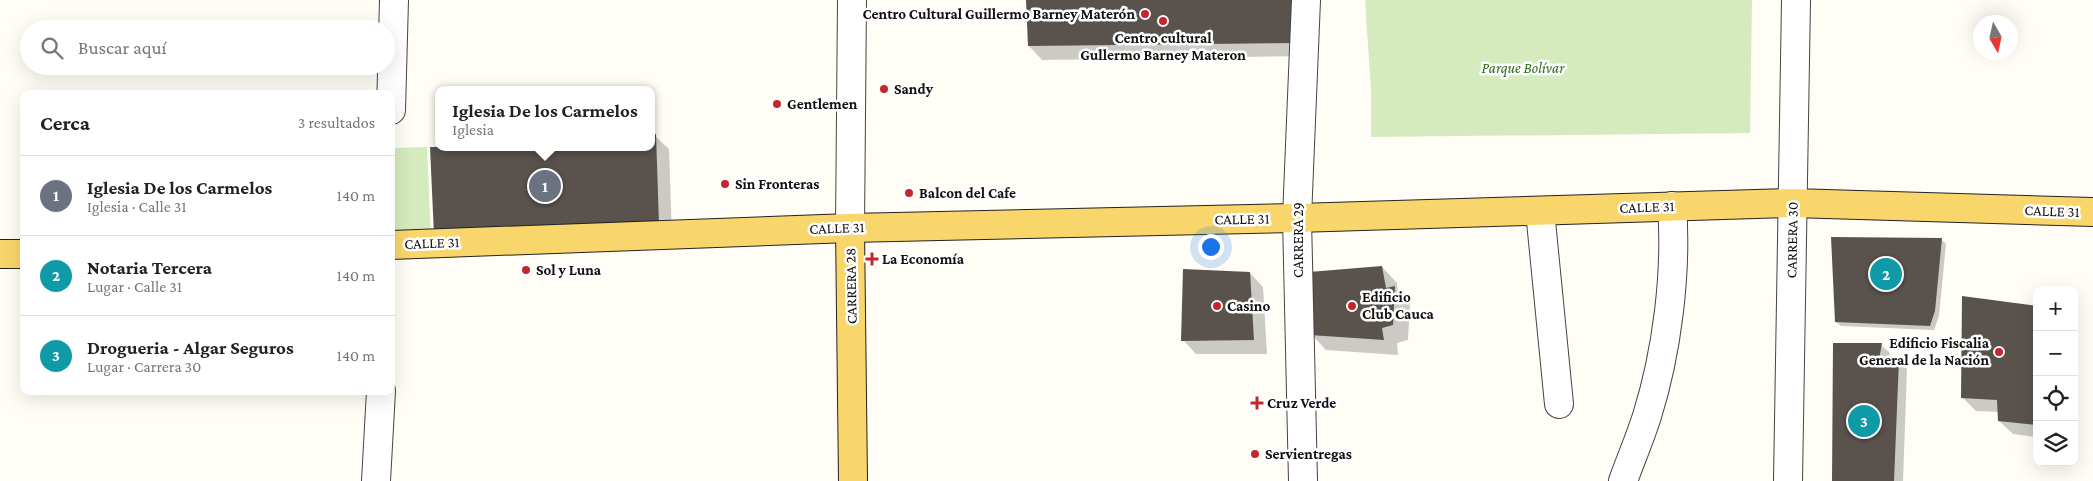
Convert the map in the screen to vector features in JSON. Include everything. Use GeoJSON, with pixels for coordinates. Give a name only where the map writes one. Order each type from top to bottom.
{"type":"FeatureCollection","features":[{"type":"Feature","properties":{"kind":"main road","name":"CALLE 31"},"geometry":{"type":"LineString","coordinates":[[395,245],[850,228],[1297,218],[1792,203],[2093,212]]}},
{"type":"Feature","properties":{"kind":"main road","name":"CARRERA 28"},"geometry":{"type":"LineString","coordinates":[[850,228],[853,481]]}},
{"type":"Feature","properties":{"kind":"main road"},"geometry":{"type":"LineString","coordinates":[[0,254],[20,254]]}},
{"type":"Feature","properties":{"kind":"street"},"geometry":{"type":"LineString","coordinates":[[393,20],[394,0]]}},
{"type":"Feature","properties":{"kind":"street","name":"CARRERA 28"},"geometry":{"type":"LineString","coordinates":[[850,228],[852,0]]}},
{"type":"Feature","properties":{"kind":"street","name":"CARRERA 29"},"geometry":{"type":"LineString","coordinates":[[1303,481],[1297,218],[1306,0]]}},
{"type":"Feature","properties":{"kind":"street","name":"CARRERA 30"},"geometry":{"type":"LineString","coordinates":[[1788,481],[1796,0]]}},
{"type":"Feature","properties":{"kind":"street"},"geometry":{"type":"LineString","coordinates":[[392,75],[392,90]]}},
{"type":"Feature","properties":{"kind":"street"},"geometry":{"type":"LineString","coordinates":[[1624,481],[1647,414],[1666,333],[1674,238],[1672,206]]}},
{"type":"Feature","properties":{"kind":"street"},"geometry":{"type":"LineString","coordinates":[[1540,211],[1559,404]]}},
{"type":"Feature","properties":{"kind":"street"},"geometry":{"type":"LineString","coordinates":[[376,481],[380,395]]}},
{"type":"Feature","properties":{"kind":"green space","name":"Parque Bolívar"},"geometry":{"type":"Polygon","coordinates":[[[1365,0],[1752,0],[1750,133],[1371,137],[1371,90],[1365,0]]]}},
{"type":"Feature","properties":{"kind":"green space"},"geometry":{"type":"Polygon","coordinates":[[[427,147],[431,238],[395,240],[395,148],[427,147]]]}},
{"type":"Feature","properties":{"kind":"building","name":"Centro cultural Gullermo Barney Materon"},"geometry":{"type":"Polygon","coordinates":[[[1026,0],[1300,0],[1298,43],[1028,46],[1026,0]]]}},
{"type":"Feature","properties":{"kind":"building"},"geometry":{"type":"Polygon","coordinates":[[[655,134],[659,224],[434,235],[430,147],[435,147],[435,151],[655,151],[655,134]]]}},
{"type":"Feature","properties":{"kind":"building"},"geometry":{"type":"Polygon","coordinates":[[[1831,237],[1942,238],[1935,311],[1930,326],[1835,322],[1831,237]]]}},
{"type":"Feature","properties":{"kind":"building","name":"Edificio Club Cauca"},"geometry":{"type":"Polygon","coordinates":[[[1382,266],[1386,288],[1395,286],[1393,325],[1382,328],[1384,340],[1310,335],[1309,272],[1382,266]]]}},
{"type":"Feature","properties":{"kind":"building","name":"Casino"},"geometry":{"type":"Polygon","coordinates":[[[1183,269],[1250,272],[1254,340],[1181,341],[1183,269]]]}},
{"type":"Feature","properties":{"kind":"building","name":"Edificio Fiscalia General de la Nación"},"geometry":{"type":"Polygon","coordinates":[[[1962,296],[2033,305],[2033,425],[1998,421],[1997,400],[1961,398],[1962,296]]]}},
{"type":"Feature","properties":{"kind":"building"},"geometry":{"type":"Polygon","coordinates":[[[1833,343],[1882,343],[1879,360],[1899,359],[1894,481],[1832,481],[1833,343]]]}},
{"type":"Feature","properties":{"kind":"place","name":"Centro Cultural Guillermo Barney Materón"},"geometry":{"type":"Point","coordinates":[1145,14]}},
{"type":"Feature","properties":{"kind":"place","name":"Centro cultural Gullermo Barney Materon"},"geometry":{"type":"Point","coordinates":[1163,21]}},
{"type":"Feature","properties":{"kind":"place","name":"Sandy"},"geometry":{"type":"Point","coordinates":[884,89]}},
{"type":"Feature","properties":{"kind":"place","name":"Gentlemen"},"geometry":{"type":"Point","coordinates":[777,104]}},
{"type":"Feature","properties":{"kind":"place","name":"Sin Fronteras"},"geometry":{"type":"Point","coordinates":[725,184]}},
{"type":"Feature","properties":{"kind":"place","name":"Iglesia De los Carmelos"},"geometry":{"type":"Point","coordinates":[545,186]}},
{"type":"Feature","properties":{"kind":"place","name":"Balcon del Cafe"},"geometry":{"type":"Point","coordinates":[909,193]}},
{"type":"Feature","properties":{"kind":"place","name":"La Economía"},"geometry":{"type":"Point","coordinates":[872,259]}},
{"type":"Feature","properties":{"kind":"place","name":"Sol y Luna"},"geometry":{"type":"Point","coordinates":[526,270]}},
{"type":"Feature","properties":{"kind":"place","name":"Notaria Tercera"},"geometry":{"type":"Point","coordinates":[1886,274]}},
{"type":"Feature","properties":{"kind":"place","name":"Casino"},"geometry":{"type":"Point","coordinates":[1217,306]}},
{"type":"Feature","properties":{"kind":"place","name":"Edificio Club Cauca"},"geometry":{"type":"Point","coordinates":[1352,306]}},
{"type":"Feature","properties":{"kind":"place","name":"Edificio Fiscalia General de la Nación"},"geometry":{"type":"Point","coordinates":[1999,352]}},
{"type":"Feature","properties":{"kind":"place","name":"Cruz Verde"},"geometry":{"type":"Point","coordinates":[1257,403]}},
{"type":"Feature","properties":{"kind":"place","name":"Drogueria - Algar Seguros"},"geometry":{"type":"Point","coordinates":[1864,421]}},
{"type":"Feature","properties":{"kind":"place","name":"Servientregas"},"geometry":{"type":"Point","coordinates":[1255,454]}}]}
